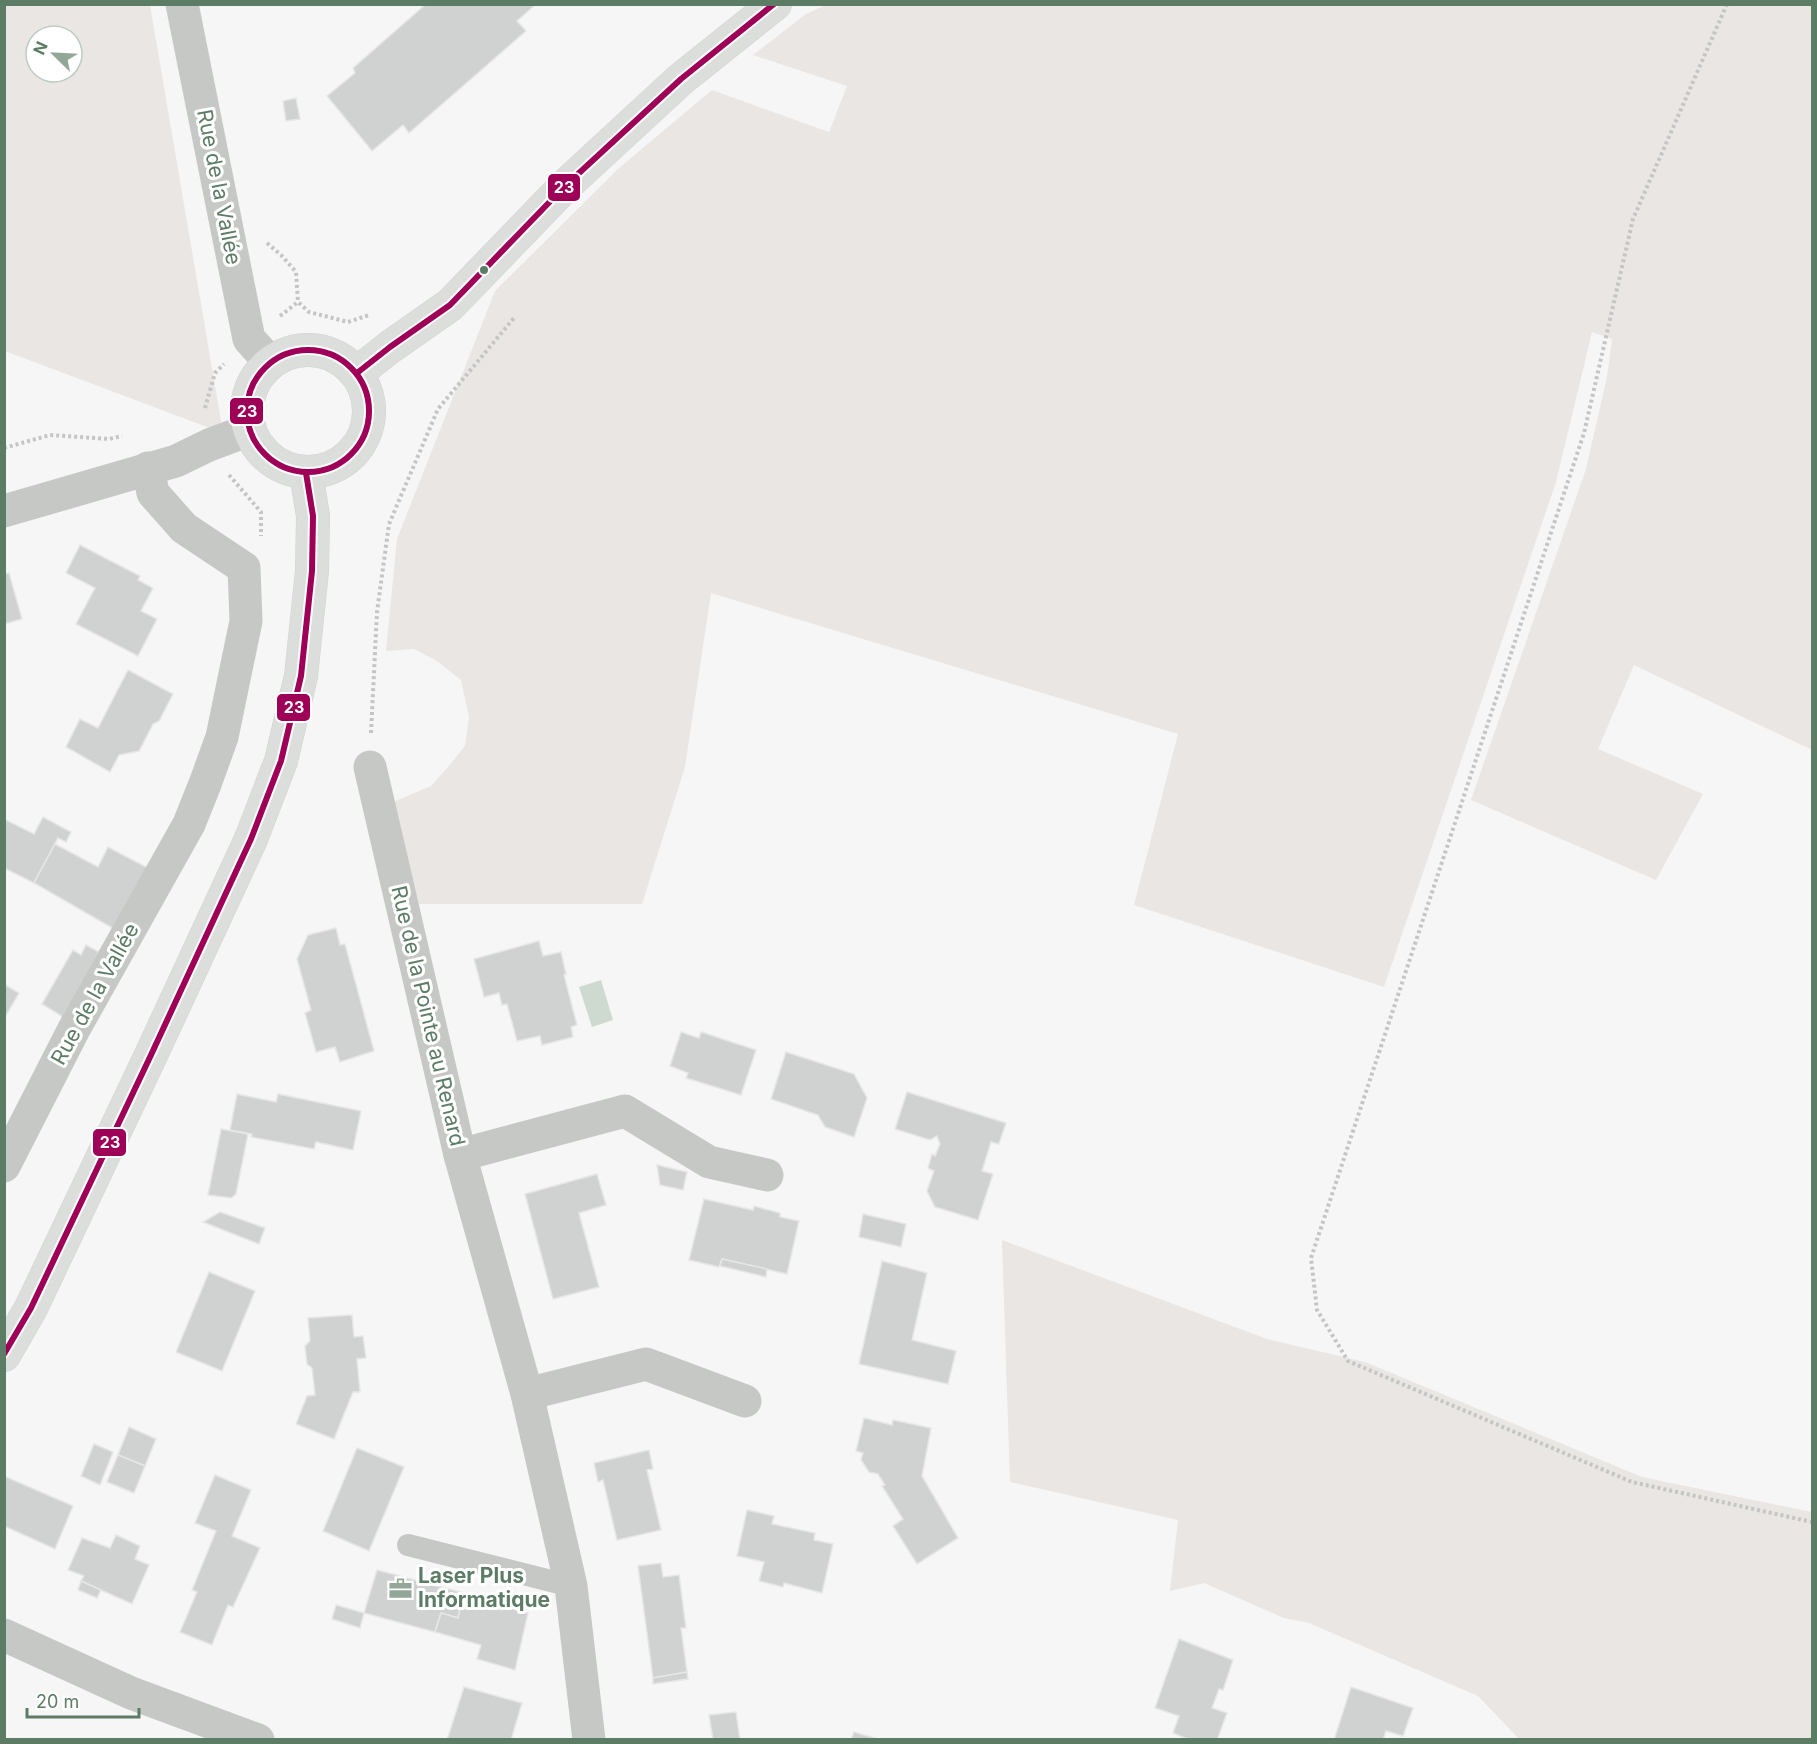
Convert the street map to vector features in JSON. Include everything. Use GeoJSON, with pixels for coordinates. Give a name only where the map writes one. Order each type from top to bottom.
{"type":"FeatureCollection","features":[{"type":"Feature","properties":{"kind":"main road"},"geometry":{"type":"LineString","coordinates":[[357,373],[450,305],[565,186],[681,79],[775,4]]}},
{"type":"Feature","properties":{"kind":"main road"},"geometry":{"type":"LineString","coordinates":[[306,349],[326,351],[344,360],[357,373],[367,391],[370,411],[367,430],[358,448],[344,462],[326,470],[306,473],[288,470],[271,461],[258,447],[249,430],[247,411],[249,393],[257,376],[260,351],[287,352],[306,349]]}},
{"type":"Feature","properties":{"kind":"main road"},"geometry":{"type":"LineString","coordinates":[[4,1355],[31,1308],[156,1044],[251,839],[281,761],[301,676],[312,571],[313,516],[306,473]]}},
{"type":"Feature","properties":{"kind":"street","name":"Rue de la Vallée"},"geometry":{"type":"LineString","coordinates":[[182,4],[260,351]]}},
{"type":"Feature","properties":{"kind":"street"},"geometry":{"type":"LineString","coordinates":[[4,511],[176,461],[209,445],[249,430]]}},
{"type":"Feature","properties":{"kind":"street"},"geometry":{"type":"LineString","coordinates":[[148,468],[153,493],[184,528],[244,568]]}},
{"type":"Feature","properties":{"kind":"street","name":"Rue de la Vallée"},"geometry":{"type":"LineString","coordinates":[[4,1166],[74,1029],[189,824],[222,737],[246,621],[244,568]]}},
{"type":"Feature","properties":{"kind":"street","name":"Rue de la Pointe au Renard"},"geometry":{"type":"LineString","coordinates":[[370,767],[460,1155],[528,1394],[571,1586],[589,1740]]}},
{"type":"Feature","properties":{"kind":"street"},"geometry":{"type":"LineString","coordinates":[[460,1155],[625,1111],[709,1162],[767,1175]]}},
{"type":"Feature","properties":{"kind":"street"},"geometry":{"type":"LineString","coordinates":[[528,1394],[646,1364],[745,1401]]}},
{"type":"Feature","properties":{"kind":"street"},"geometry":{"type":"LineString","coordinates":[[4,1635],[131,1694],[258,1740]]}},
{"type":"Feature","properties":{"kind":"lane"},"geometry":{"type":"LineString","coordinates":[[408,1545],[571,1586]]}},
{"type":"Feature","properties":{"kind":"path"},"geometry":{"type":"LineString","coordinates":[[1727,4],[1633,219],[1584,433],[1311,1258],[1317,1310],[1348,1361],[1632,1482],[1812,1522]]}},
{"type":"Feature","properties":{"kind":"path"},"geometry":{"type":"LineString","coordinates":[[244,568],[260,545],[261,512],[225,471],[209,445],[205,406],[215,372],[260,351],[298,302],[309,312],[348,322],[377,313]]}},
{"type":"Feature","properties":{"kind":"path"},"geometry":{"type":"LineString","coordinates":[[370,767],[377,612],[389,524],[438,409],[514,318]]}},
{"type":"Feature","properties":{"kind":"path"},"geometry":{"type":"LineString","coordinates":[[4,448],[50,435],[109,439],[131,434]]}},
{"type":"Feature","properties":{"kind":"shaded area"},"geometry":{"type":"Polygon","coordinates":[[[4,5],[150,5],[223,433],[5,351],[4,5]]]}},
{"type":"Feature","properties":{"kind":"shaded area"},"geometry":{"type":"Polygon","coordinates":[[[826,5],[1812,5],[1812,750],[1634,665],[1598,749],[1703,794],[1656,880],[1471,800],[1586,469],[1607,377],[1612,339],[1592,332],[1556,482],[1384,987],[1134,905],[1178,734],[711,593],[685,767],[642,904],[417,904],[393,802],[431,786],[465,746],[469,717],[461,680],[437,661],[414,649],[386,651],[397,539],[495,291],[619,168],[712,90],[829,132],[847,86],[753,55],[806,14],[826,5]]]}},
{"type":"Feature","properties":{"kind":"shaded area"},"geometry":{"type":"Polygon","coordinates":[[[601,980],[613,1020],[592,1027],[579,987],[601,980]]]}},
{"type":"Feature","properties":{"kind":"shaded area"},"geometry":{"type":"Polygon","coordinates":[[[1002,1240],[1267,1339],[1365,1362],[1642,1477],[1812,1512],[1812,1739],[1519,1739],[1478,1696],[1309,1623],[1284,1618],[1204,1583],[1170,1591],[1178,1520],[1010,1482],[1002,1240]]]}},
{"type":"Feature","properties":{"kind":"building"},"geometry":{"type":"Polygon","coordinates":[[[426,4],[536,4],[517,21],[526,31],[409,133],[403,125],[372,151],[327,96],[355,73],[353,68],[426,4]]]}},
{"type":"Feature","properties":{"kind":"building"},"geometry":{"type":"Polygon","coordinates":[[[296,98],[300,119],[286,121],[283,101],[296,98]]]}},
{"type":"Feature","properties":{"kind":"building"},"geometry":{"type":"Polygon","coordinates":[[[80,545],[140,576],[138,580],[153,588],[141,611],[157,619],[138,656],[76,624],[95,588],[66,573],[80,545]]]}},
{"type":"Feature","properties":{"kind":"building"},"geometry":{"type":"Polygon","coordinates":[[[9,573],[22,619],[4,624],[4,574],[9,573]]]}},
{"type":"Feature","properties":{"kind":"building"},"geometry":{"type":"Polygon","coordinates":[[[128,670],[173,694],[159,721],[153,724],[139,751],[119,755],[110,772],[66,747],[80,719],[98,728],[128,670]]]}},
{"type":"Feature","properties":{"kind":"building"},"geometry":{"type":"Polygon","coordinates":[[[43,817],[71,832],[66,842],[58,838],[34,883],[4,868],[4,819],[34,834],[43,817]]]}},
{"type":"Feature","properties":{"kind":"building"},"geometry":{"type":"Polygon","coordinates":[[[55,844],[98,867],[108,847],[148,868],[114,929],[34,883],[55,844]]]}},
{"type":"Feature","properties":{"kind":"building"},"geometry":{"type":"Polygon","coordinates":[[[336,928],[340,945],[345,944],[374,1051],[340,1062],[335,1047],[316,1052],[305,1013],[311,1010],[297,959],[308,935],[336,928]]]}},
{"type":"Feature","properties":{"kind":"building"},"geometry":{"type":"Polygon","coordinates":[[[539,941],[543,956],[561,952],[566,974],[564,975],[577,1025],[571,1027],[573,1037],[542,1045],[540,1036],[517,1041],[507,1004],[502,1005],[499,993],[484,997],[474,959],[539,941]]]}},
{"type":"Feature","properties":{"kind":"building"},"geometry":{"type":"Polygon","coordinates":[[[86,945],[99,952],[63,1017],[42,1004],[73,950],[81,955],[86,945]]]}},
{"type":"Feature","properties":{"kind":"building"},"geometry":{"type":"Polygon","coordinates":[[[4,984],[19,993],[4,1019],[4,984]]]}},
{"type":"Feature","properties":{"kind":"building"},"geometry":{"type":"Polygon","coordinates":[[[681,1032],[699,1038],[701,1032],[756,1050],[741,1095],[686,1078],[688,1073],[670,1066],[681,1032]]]}},
{"type":"Feature","properties":{"kind":"building"},"geometry":{"type":"Polygon","coordinates":[[[786,1052],[854,1074],[867,1098],[854,1137],[825,1127],[818,1115],[771,1099],[786,1052]]]}},
{"type":"Feature","properties":{"kind":"building"},"geometry":{"type":"Polygon","coordinates":[[[907,1092],[1006,1123],[999,1144],[991,1142],[982,1171],[993,1174],[978,1220],[935,1207],[927,1191],[934,1171],[928,1168],[932,1154],[935,1156],[940,1144],[937,1136],[930,1140],[895,1129],[907,1092]]]}},
{"type":"Feature","properties":{"kind":"building"},"geometry":{"type":"Polygon","coordinates":[[[237,1094],[276,1102],[278,1094],[361,1111],[353,1150],[316,1142],[314,1149],[251,1137],[252,1134],[230,1130],[237,1094]]]}},
{"type":"Feature","properties":{"kind":"building"},"geometry":{"type":"Polygon","coordinates":[[[221,1129],[248,1134],[236,1194],[231,1198],[208,1195],[221,1129]]]}},
{"type":"Feature","properties":{"kind":"building"},"geometry":{"type":"Polygon","coordinates":[[[657,1165],[687,1172],[683,1190],[660,1185],[657,1165]]]}},
{"type":"Feature","properties":{"kind":"building"},"geometry":{"type":"Polygon","coordinates":[[[597,1174],[606,1205],[579,1213],[599,1287],[553,1299],[525,1194],[597,1174]]]}},
{"type":"Feature","properties":{"kind":"building"},"geometry":{"type":"Polygon","coordinates":[[[704,1199],[753,1210],[754,1206],[780,1213],[780,1217],[799,1221],[787,1274],[722,1259],[719,1267],[689,1260],[704,1199]]]}},
{"type":"Feature","properties":{"kind":"building"},"geometry":{"type":"Polygon","coordinates":[[[220,1212],[265,1228],[259,1244],[203,1222],[220,1212]]]}},
{"type":"Feature","properties":{"kind":"building"},"geometry":{"type":"Polygon","coordinates":[[[863,1214],[906,1224],[901,1247],[859,1237],[863,1214]]]}},
{"type":"Feature","properties":{"kind":"building"},"geometry":{"type":"Polygon","coordinates":[[[722,1259],[767,1269],[766,1277],[720,1266],[722,1259]]]}},
{"type":"Feature","properties":{"kind":"building"},"geometry":{"type":"Polygon","coordinates":[[[882,1261],[927,1273],[912,1340],[956,1351],[948,1384],[859,1364],[882,1261]]]}},
{"type":"Feature","properties":{"kind":"building"},"geometry":{"type":"Polygon","coordinates":[[[209,1272],[255,1291],[222,1371],[176,1352],[209,1272]]]}},
{"type":"Feature","properties":{"kind":"building"},"geometry":{"type":"Polygon","coordinates":[[[352,1315],[354,1337],[363,1336],[366,1358],[357,1359],[360,1392],[353,1392],[334,1439],[296,1424],[307,1396],[315,1395],[312,1368],[307,1364],[305,1346],[310,1341],[308,1318],[352,1315]]]}},
{"type":"Feature","properties":{"kind":"building"},"geometry":{"type":"Polygon","coordinates":[[[864,1418],[892,1425],[893,1420],[931,1428],[922,1476],[958,1538],[917,1564],[893,1526],[903,1519],[882,1486],[885,1485],[878,1474],[869,1472],[861,1460],[863,1453],[856,1451],[864,1418]]]}},
{"type":"Feature","properties":{"kind":"building"},"geometry":{"type":"Polygon","coordinates":[[[129,1427],[156,1439],[145,1466],[118,1455],[129,1427]]]}},
{"type":"Feature","properties":{"kind":"building"},"geometry":{"type":"Polygon","coordinates":[[[94,1444],[113,1452],[100,1485],[81,1476],[94,1444]]]}},
{"type":"Feature","properties":{"kind":"building"},"geometry":{"type":"Polygon","coordinates":[[[357,1448],[404,1467],[369,1551],[323,1531],[357,1448]]]}},
{"type":"Feature","properties":{"kind":"building"},"geometry":{"type":"Polygon","coordinates":[[[649,1450],[653,1469],[647,1470],[661,1530],[617,1540],[603,1480],[598,1482],[594,1463],[649,1450]]]}},
{"type":"Feature","properties":{"kind":"building"},"geometry":{"type":"Polygon","coordinates":[[[118,1455],[145,1466],[134,1493],[107,1482],[118,1455]]]}},
{"type":"Feature","properties":{"kind":"building"},"geometry":{"type":"Polygon","coordinates":[[[215,1475],[251,1490],[232,1536],[260,1548],[233,1607],[228,1605],[212,1645],[180,1632],[197,1592],[192,1590],[216,1531],[195,1523],[215,1475]]]}},
{"type":"Feature","properties":{"kind":"building"},"geometry":{"type":"Polygon","coordinates":[[[4,1476],[73,1506],[55,1549],[4,1526],[4,1476]]]}},
{"type":"Feature","properties":{"kind":"building"},"geometry":{"type":"Polygon","coordinates":[[[747,1510],[774,1516],[772,1524],[815,1533],[814,1540],[833,1544],[822,1593],[784,1583],[783,1587],[759,1581],[764,1562],[737,1556],[747,1510]]]}},
{"type":"Feature","properties":{"kind":"building"},"geometry":{"type":"Polygon","coordinates":[[[116,1535],[140,1546],[135,1559],[149,1565],[132,1604],[81,1581],[84,1576],[68,1570],[82,1538],[110,1548],[116,1535]]]}},
{"type":"Feature","properties":{"kind":"building"},"geometry":{"type":"Polygon","coordinates":[[[661,1563],[663,1577],[679,1575],[686,1628],[681,1628],[687,1672],[653,1678],[638,1566],[661,1563]]]}},
{"type":"Feature","properties":{"kind":"building"},"geometry":{"type":"Polygon","coordinates":[[[377,1570],[464,1593],[458,1618],[441,1613],[435,1632],[364,1613],[377,1570]]]}},
{"type":"Feature","properties":{"kind":"building"},"geometry":{"type":"Polygon","coordinates":[[[81,1581],[101,1590],[97,1598],[78,1590],[81,1581]]]}},
{"type":"Feature","properties":{"kind":"building"},"geometry":{"type":"Polygon","coordinates":[[[464,1593],[517,1607],[516,1610],[528,1613],[515,1670],[477,1659],[481,1645],[435,1632],[441,1613],[458,1618],[464,1593]]]}},
{"type":"Feature","properties":{"kind":"building"},"geometry":{"type":"Polygon","coordinates":[[[336,1605],[364,1613],[360,1628],[332,1619],[336,1605]]]}},
{"type":"Feature","properties":{"kind":"building"},"geometry":{"type":"Polygon","coordinates":[[[1179,1639],[1233,1660],[1223,1690],[1219,1689],[1212,1708],[1227,1713],[1217,1740],[1190,1740],[1173,1733],[1179,1716],[1155,1708],[1179,1639]]]}},
{"type":"Feature","properties":{"kind":"building"},"geometry":{"type":"Polygon","coordinates":[[[687,1672],[688,1679],[653,1684],[653,1678],[687,1672]]]}},
{"type":"Feature","properties":{"kind":"building"},"geometry":{"type":"Polygon","coordinates":[[[464,1687],[522,1703],[511,1740],[447,1740],[464,1687]]]}},
{"type":"Feature","properties":{"kind":"building"},"geometry":{"type":"Polygon","coordinates":[[[1351,1687],[1413,1708],[1403,1736],[1386,1731],[1383,1740],[1334,1740],[1351,1687]]]}},
{"type":"Feature","properties":{"kind":"building"},"geometry":{"type":"Polygon","coordinates":[[[736,1712],[740,1740],[713,1740],[709,1715],[736,1712]]]}},
{"type":"Feature","properties":{"kind":"building"},"geometry":{"type":"Polygon","coordinates":[[[854,1732],[881,1740],[851,1740],[854,1732]]]}},
{"type":"Feature","properties":{"kind":"transit line","name":"23"},"geometry":{"type":"LineString","coordinates":[[357,373],[450,305],[565,186],[681,79],[774,4]]}},
{"type":"Feature","properties":{"kind":"transit line","name":"23"},"geometry":{"type":"LineString","coordinates":[[308,350],[331,354],[351,368],[365,388],[369,411],[365,434],[351,454],[331,468],[308,472],[285,468],[265,454],[251,434],[247,411],[251,388],[265,368],[285,354],[308,350]]}},
{"type":"Feature","properties":{"kind":"transit line","name":"23"},"geometry":{"type":"LineString","coordinates":[[4,1354],[31,1308],[151,1055],[251,839],[281,761],[301,676],[312,571],[313,516],[306,473]]}},
{"type":"Feature","properties":{"kind":"place","name":"Laser Plus Informatique"},"geometry":{"type":"Point","coordinates":[400,1588]}}]}
